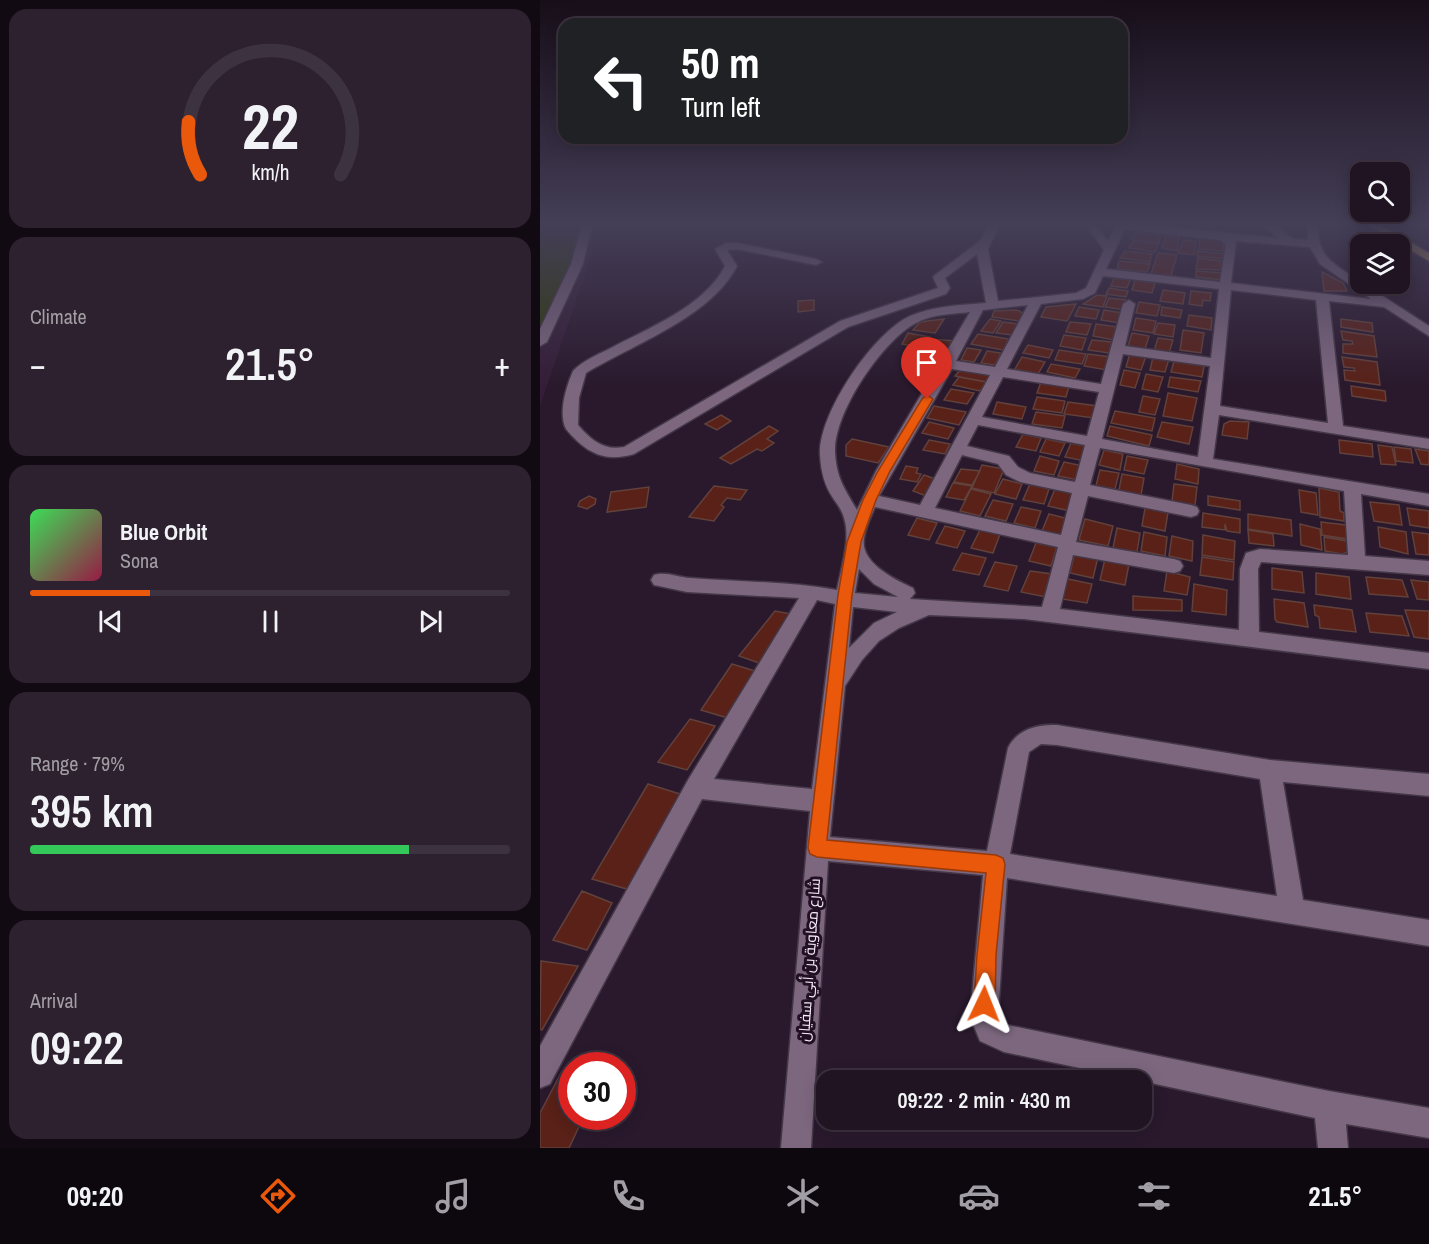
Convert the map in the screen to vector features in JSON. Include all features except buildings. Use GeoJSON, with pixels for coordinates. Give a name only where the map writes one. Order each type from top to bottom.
{"type":"FeatureCollection","features":[{"type":"Feature","properties":{"kind":"street"},"geometry":{"type":"LineString","coordinates":[[540,342],[570,279]]}},
{"type":"Feature","properties":{"kind":"street"},"geometry":{"type":"LineString","coordinates":[[724,279],[689,310],[580,371],[576,379],[570,409],[570,426],[586,443],[615,455],[629,451],[844,324],[866,314],[906,304],[942,291],[944,288],[940,279]]}},
{"type":"Feature","properties":{"kind":"street"},"geometry":{"type":"LineString","coordinates":[[984,279],[986,306]]}},
{"type":"Feature","properties":{"kind":"street"},"geometry":{"type":"LineString","coordinates":[[906,593],[878,578],[867,568],[854,542],[854,519],[835,488],[828,458],[829,438],[841,405],[864,370],[901,327],[920,316],[1085,294],[1091,290],[1097,279]]}},
{"type":"Feature","properties":{"kind":"street"},"geometry":{"type":"LineString","coordinates":[[1159,279],[1387,304]]}},
{"type":"Feature","properties":{"kind":"street"},"geometry":{"type":"LineString","coordinates":[[1206,463],[1214,410],[1225,279]]}},
{"type":"Feature","properties":{"kind":"street"},"geometry":{"type":"LineString","coordinates":[[1349,279],[1428,330]]}},
{"type":"Feature","properties":{"kind":"street"},"geometry":{"type":"LineString","coordinates":[[1322,297],[1336,430]]}},
{"type":"Feature","properties":{"kind":"street"},"geometry":{"type":"LineString","coordinates":[[926,511],[1036,302]]}},
{"type":"Feature","properties":{"kind":"street"},"geometry":{"type":"LineString","coordinates":[[1049,615],[1129,304]]}},
{"type":"Feature","properties":{"kind":"street","name":"شارع معاوية بن أبي سفيان"},"geometry":{"type":"LineString","coordinates":[[796,1148],[817,848],[835,686],[832,593],[869,500],[892,456],[986,306]]}},
{"type":"Feature","properties":{"kind":"street"},"geometry":{"type":"LineString","coordinates":[[1117,349],[1217,363]]}},
{"type":"Feature","properties":{"kind":"street"},"geometry":{"type":"LineString","coordinates":[[948,364],[1106,389]]}},
{"type":"Feature","properties":{"kind":"street"},"geometry":{"type":"LineString","coordinates":[[1214,410],[1429,444]]}},
{"type":"Feature","properties":{"kind":"street"},"geometry":{"type":"LineString","coordinates":[[974,420],[1206,463],[1429,500]]}},
{"type":"Feature","properties":{"kind":"street"},"geometry":{"type":"LineString","coordinates":[[958,449],[1003,460],[1012,471],[1026,478],[1081,491],[1191,511]]}},
{"type":"Feature","properties":{"kind":"street"},"geometry":{"type":"LineString","coordinates":[[1352,488],[1357,562]]}},
{"type":"Feature","properties":{"kind":"street"},"geometry":{"type":"LineString","coordinates":[[869,500],[926,511],[1067,545],[1174,566]]}},
{"type":"Feature","properties":{"kind":"street"},"geometry":{"type":"LineString","coordinates":[[1249,641],[1248,579],[1252,558],[1273,554],[1429,568]]}},
{"type":"Feature","properties":{"kind":"street"},"geometry":{"type":"LineString","coordinates":[[660,579],[687,585],[832,593],[906,593],[1024,612]]}},
{"type":"Feature","properties":{"kind":"street"},"geometry":{"type":"LineString","coordinates":[[540,1074],[696,788],[808,599],[832,593],[928,608],[1024,612],[1429,661]]}},
{"type":"Feature","properties":{"kind":"street"},"geometry":{"type":"LineString","coordinates":[[835,686],[870,635],[900,618],[928,608]]}},
{"type":"Feature","properties":{"kind":"street"},"geometry":{"type":"LineString","coordinates":[[1429,785],[1270,770],[1057,735],[1038,734],[1024,742],[1019,748],[996,864],[984,1017],[990,1030],[1004,1038],[1329,1106],[1429,1123]]}},
{"type":"Feature","properties":{"kind":"street"},"geometry":{"type":"LineString","coordinates":[[1270,770],[1292,910]]}},
{"type":"Feature","properties":{"kind":"street"},"geometry":{"type":"LineString","coordinates":[[696,788],[822,801]]}},
{"type":"Feature","properties":{"kind":"street"},"geometry":{"type":"LineString","coordinates":[[817,848],[996,864],[1429,933]]}},
{"type":"Feature","properties":{"kind":"street"},"geometry":{"type":"LineString","coordinates":[[1329,1106],[1333,1148]]}},
{"type":"Feature","properties":{"kind":"shaded area"},"geometry":{"type":"Polygon","coordinates":[[[540,279],[584,279],[540,406],[540,279]]]}},
{"type":"Feature","properties":{"kind":"green space"},"geometry":{"type":"Polygon","coordinates":[[[540,279],[570,279],[540,346],[540,279]]]}},
{"type":"Feature","properties":{"kind":"route"},"geometry":{"type":"LineString","coordinates":[[927,399],[869,500],[854,542],[845,595],[817,848],[996,864],[984,1004]]}}]}
